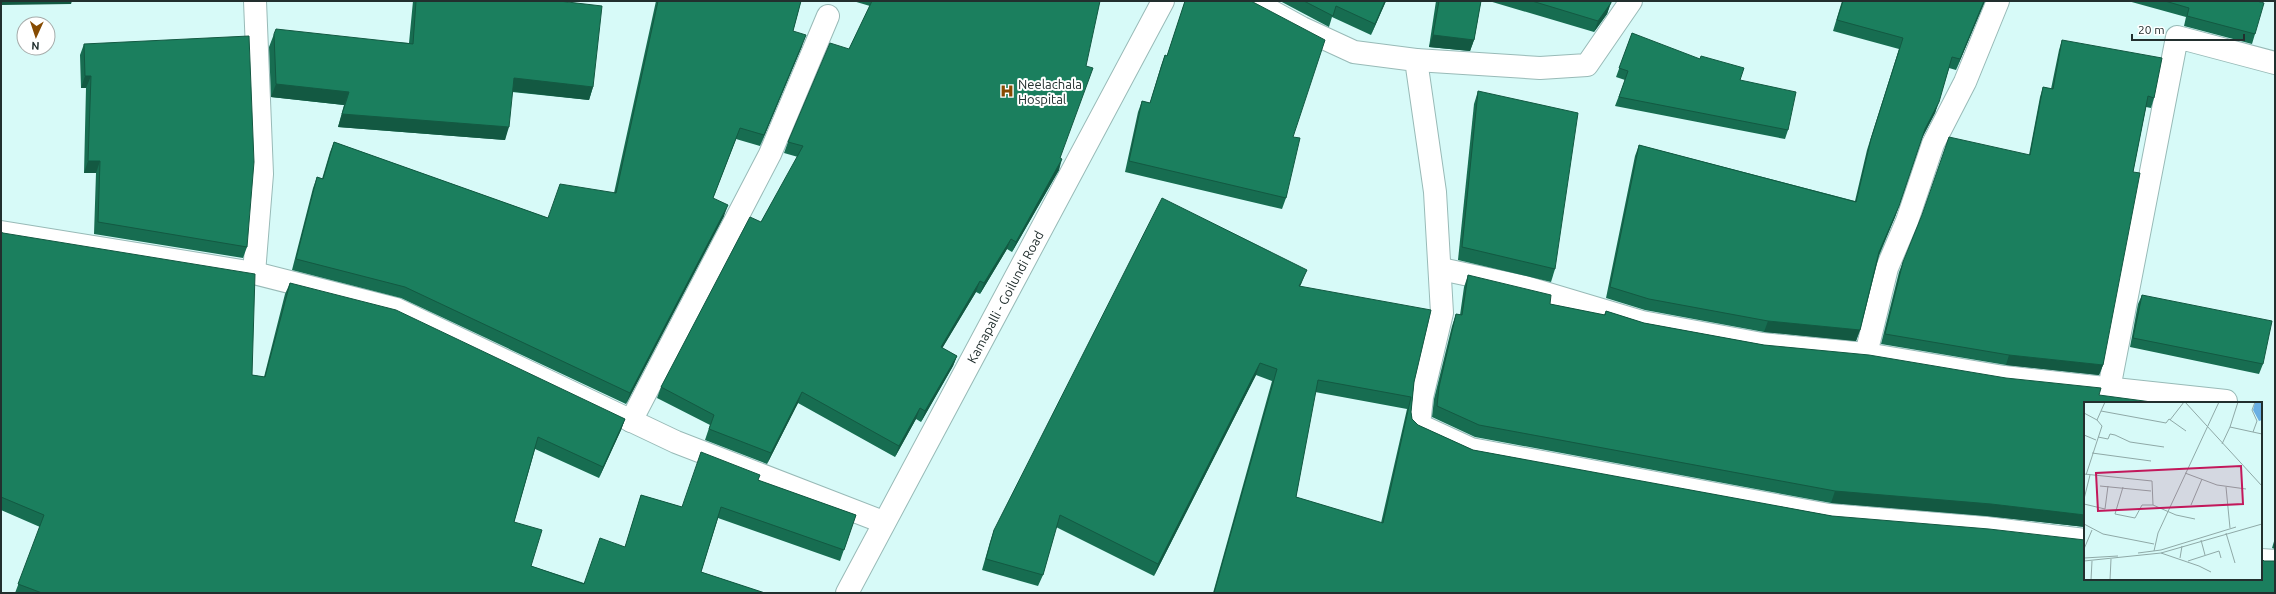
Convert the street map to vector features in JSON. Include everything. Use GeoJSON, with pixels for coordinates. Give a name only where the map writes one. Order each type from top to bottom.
{"type":"FeatureCollection","features":[{"type":"Feature","properties":{"kind":"street"},"geometry":{"type":"LineString","coordinates":[[254,273],[262,174],[255,1]]}},
{"type":"Feature","properties":{"kind":"street","name":"Kamapalli - Goilundi Road"},"geometry":{"type":"LineString","coordinates":[[847,593],[883,522],[997,314],[1162,1]]}},
{"type":"Feature","properties":{"kind":"street"},"geometry":{"type":"LineString","coordinates":[[1253,1],[1302,28],[1354,52],[1416,60],[1540,68],[1587,65],[1630,1]]}},
{"type":"Feature","properties":{"kind":"street"},"geometry":{"type":"LineString","coordinates":[[1866,354],[1887,268],[1907,221],[1933,144],[1965,82],[1998,1]]}},
{"type":"Feature","properties":{"kind":"street"},"geometry":{"type":"LineString","coordinates":[[630,421],[770,154],[828,16]]}},
{"type":"Feature","properties":{"kind":"street"},"geometry":{"type":"LineString","coordinates":[[2109,389],[2177,36],[2275,63]]}},
{"type":"Feature","properties":{"kind":"street"},"geometry":{"type":"LineString","coordinates":[[1416,60],[1435,192],[1441,269],[1442,313],[1422,397],[1419,425],[1471,449],[1829,515],[1986,528],[2084,540]]}},
{"type":"Feature","properties":{"kind":"street"},"geometry":{"type":"LineString","coordinates":[[1,232],[254,273],[396,309],[676,442],[883,522]]}},
{"type":"Feature","properties":{"kind":"street"},"geometry":{"type":"LineString","coordinates":[[1441,269],[1524,287],[1642,322],[1762,344],[1866,354],[2004,377],[2226,401]]}},
{"type":"Feature","properties":{"kind":"street"},"geometry":{"type":"LineString","coordinates":[[2262,560],[2275,561]]}},
{"type":"Feature","properties":{"kind":"building"},"geometry":{"type":"Polygon","coordinates":[[[416,1],[559,1],[602,6],[593,87],[514,78],[509,127],[342,114],[349,92],[276,84],[274,34],[276,29],[413,44],[416,1]]]}},
{"type":"Feature","properties":{"kind":"building"},"geometry":{"type":"Polygon","coordinates":[[[658,1],[801,1],[793,31],[806,35],[764,135],[740,128],[713,198],[728,205],[630,393],[405,287],[296,259],[317,177],[323,179],[334,142],[548,218],[560,184],[616,193],[658,1]]]}},
{"type":"Feature","properties":{"kind":"building"},"geometry":{"type":"Polygon","coordinates":[[[872,1],[1100,1],[1086,66],[1093,68],[1060,158],[1062,159],[1016,242],[1011,239],[984,283],[980,281],[941,347],[957,356],[925,411],[920,408],[899,446],[802,392],[771,453],[709,429],[714,415],[661,387],[750,217],[761,222],[803,146],[788,142],[830,43],[849,49],[872,1]]]}},
{"type":"Feature","properties":{"kind":"building"},"geometry":{"type":"Polygon","coordinates":[[[1185,1],[1251,1],[1325,40],[1293,137],[1300,138],[1286,198],[1129,161],[1142,101],[1150,103],[1165,55],[1167,56],[1185,1]]]}},
{"type":"Feature","properties":{"kind":"building"},"geometry":{"type":"Polygon","coordinates":[[[1304,1],[1385,1],[1375,24],[1336,6],[1333,16],[1304,1]]]}},
{"type":"Feature","properties":{"kind":"building"},"geometry":{"type":"Polygon","coordinates":[[[1439,1],[1481,1],[1474,40],[1433,35],[1439,1]]]}},
{"type":"Feature","properties":{"kind":"building"},"geometry":{"type":"Polygon","coordinates":[[[1532,1],[1611,1],[1611,3],[1598,21],[1532,1]]]}},
{"type":"Feature","properties":{"kind":"building"},"geometry":{"type":"Polygon","coordinates":[[[1843,1],[1984,1],[1960,59],[1952,57],[1939,102],[1925,129],[1899,206],[1879,252],[1860,330],[1768,321],[1649,299],[1610,287],[1639,145],[1856,202],[1871,139],[1903,38],[1837,20],[1843,1]]]}},
{"type":"Feature","properties":{"kind":"building"},"geometry":{"type":"Polygon","coordinates":[[[2165,1],[2257,1],[2264,3],[2255,34],[2187,16],[2189,8],[2165,1]]]}},
{"type":"Feature","properties":{"kind":"building"},"geometry":{"type":"Polygon","coordinates":[[[1632,33],[1700,59],[1701,56],[1744,68],[1740,80],[1796,92],[1788,130],[1619,97],[1628,71],[1619,68],[1632,33]]]}},
{"type":"Feature","properties":{"kind":"building"},"geometry":{"type":"Polygon","coordinates":[[[249,36],[254,162],[247,247],[98,222],[100,161],[88,161],[91,76],[85,76],[84,44],[249,36]]]}},
{"type":"Feature","properties":{"kind":"building"},"geometry":{"type":"Polygon","coordinates":[[[2062,40],[2162,58],[2154,98],[2148,96],[2133,172],[2140,173],[2103,365],[2009,355],[1885,334],[1903,262],[1922,215],[1949,137],[2030,155],[2043,87],[2053,89],[2062,40]]]}},
{"type":"Feature","properties":{"kind":"building"},"geometry":{"type":"Polygon","coordinates":[[[1478,91],[1578,113],[1555,269],[1462,247],[1478,91]]]}},
{"type":"Feature","properties":{"kind":"building"},"geometry":{"type":"Polygon","coordinates":[[[1162,198],[1307,270],[1299,286],[1431,310],[1414,382],[1411,412],[1412,419],[1418,425],[1473,450],[1832,516],[1989,529],[2084,540],[2084,580],[2262,580],[2262,559],[2264,561],[2275,561],[2275,593],[1214,593],[1277,369],[1260,363],[1158,564],[1060,515],[1043,575],[986,559],[994,530],[1162,198]],[[1318,380],[1296,497],[1383,523],[1411,397],[1318,380]]]}},
{"type":"Feature","properties":{"kind":"building"},"geometry":{"type":"Polygon","coordinates":[[[1,232],[255,274],[252,375],[265,377],[290,283],[396,310],[625,419],[603,467],[538,437],[514,522],[542,530],[531,566],[584,584],[600,538],[625,547],[641,495],[682,507],[701,452],[760,475],[758,480],[856,515],[844,550],[721,507],[701,572],[765,593],[42,593],[18,584],[44,515],[1,497],[1,232]]]}},
{"type":"Feature","properties":{"kind":"building"},"geometry":{"type":"Polygon","coordinates":[[[1468,275],[1551,295],[1550,304],[1605,315],[1606,311],[1644,323],[1764,345],[1869,355],[2006,378],[2101,388],[2099,395],[2152,402],[2084,402],[2084,515],[1991,504],[1835,491],[1479,425],[1437,406],[1439,387],[1456,314],[1462,315],[1468,275]]]}},
{"type":"Feature","properties":{"kind":"building"},"geometry":{"type":"Polygon","coordinates":[[[2142,295],[2272,321],[2263,364],[2133,338],[2142,295]]]}},
{"type":"Feature","properties":{"kind":"place","name":"Neelachala Hospital"},"geometry":{"type":"Point","coordinates":[1007,91]}}]}
